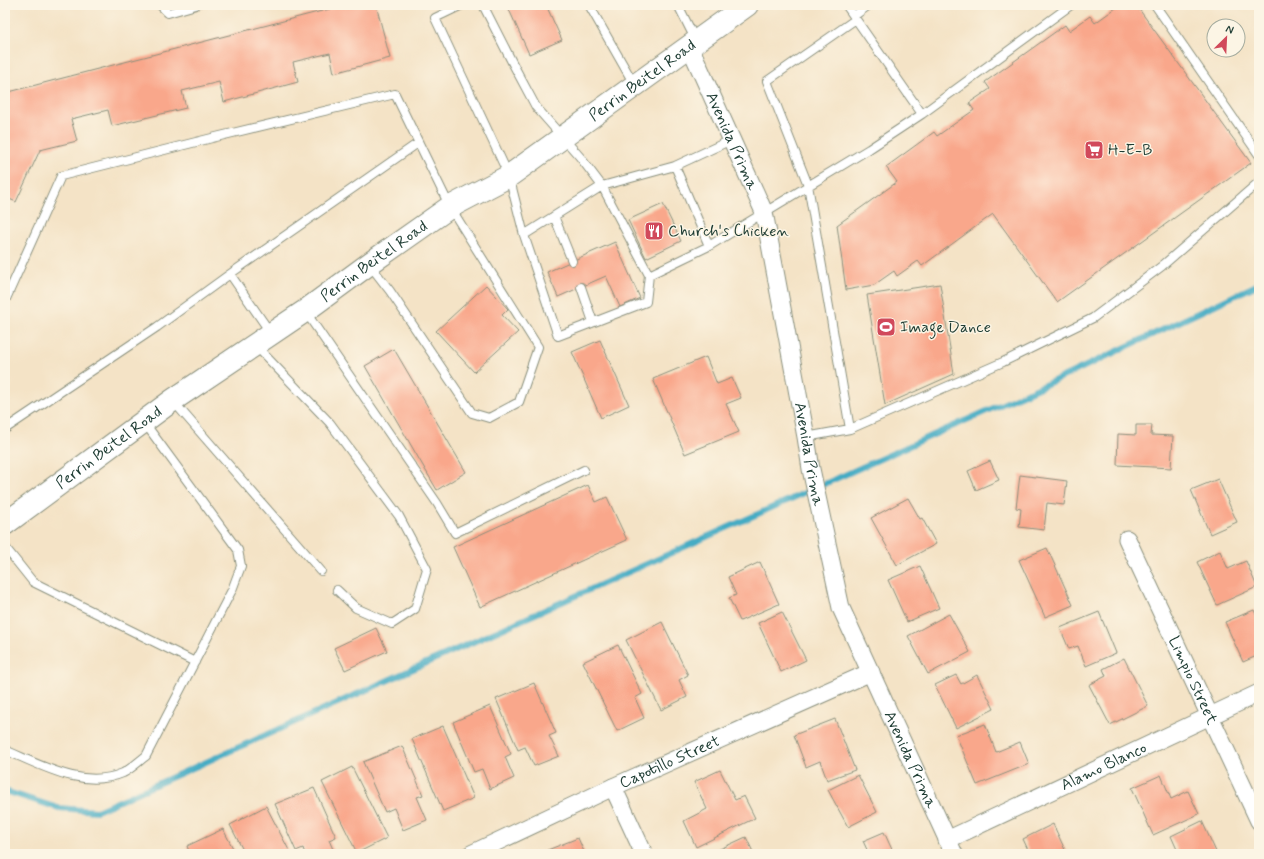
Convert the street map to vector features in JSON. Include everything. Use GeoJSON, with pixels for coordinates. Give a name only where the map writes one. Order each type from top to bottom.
{"type":"FeatureCollection","features":[{"type":"Feature","properties":{"kind":"main road","name":"Perrin Beitel Road"},"geometry":{"type":"LineString","coordinates":[[5,524],[173,400],[305,310],[450,207],[509,176],[693,44],[735,11]]}},
{"type":"Feature","properties":{"kind":"street","name":"Avenida Prima"},"geometry":{"type":"LineString","coordinates":[[693,44],[732,140],[764,212],[811,469],[840,608],[951,847]]}},
{"type":"Feature","properties":{"kind":"street","name":"Limpio Street"},"geometry":{"type":"LineString","coordinates":[[1127,539],[1259,821]]}},
{"type":"Feature","properties":{"kind":"street","name":"Capotillo Street"},"geometry":{"type":"LineString","coordinates":[[471,854],[613,787],[871,672]]}},
{"type":"Feature","properties":{"kind":"street","name":"Alamo Blanco"},"geometry":{"type":"LineString","coordinates":[[951,847],[1210,716],[1259,693]]}},
{"type":"Feature","properties":{"kind":"street"},"geometry":{"type":"LineString","coordinates":[[613,787],[644,854]]}},
{"type":"Feature","properties":{"kind":"lane"},"geometry":{"type":"LineString","coordinates":[[160,5],[168,13],[196,5]]}},
{"type":"Feature","properties":{"kind":"lane"},"geometry":{"type":"LineString","coordinates":[[462,5],[435,18],[509,176],[524,235],[558,336],[646,302],[649,275],[602,186],[536,106],[512,64],[483,5]]}},
{"type":"Feature","properties":{"kind":"lane"},"geometry":{"type":"LineString","coordinates":[[589,5],[635,86]]}},
{"type":"Feature","properties":{"kind":"lane"},"geometry":{"type":"LineString","coordinates":[[678,5],[693,44]]}},
{"type":"Feature","properties":{"kind":"lane"},"geometry":{"type":"LineString","coordinates":[[846,5],[922,114]]}},
{"type":"Feature","properties":{"kind":"lane"},"geometry":{"type":"LineString","coordinates":[[850,429],[808,185],[767,81],[855,18],[869,5]]}},
{"type":"Feature","properties":{"kind":"lane"},"geometry":{"type":"LineString","coordinates":[[649,275],[709,246],[869,149],[922,114],[1072,5]]}},
{"type":"Feature","properties":{"kind":"lane"},"geometry":{"type":"LineString","coordinates":[[1155,5],[1259,155]]}},
{"type":"Feature","properties":{"kind":"lane"},"geometry":{"type":"LineString","coordinates":[[5,301],[61,176],[395,94],[418,144],[450,207],[538,347],[518,402],[489,418],[472,413],[390,291],[368,264]]}},
{"type":"Feature","properties":{"kind":"lane"},"geometry":{"type":"LineString","coordinates":[[524,235],[602,186],[675,166],[732,140]]}},
{"type":"Feature","properties":{"kind":"lane"},"geometry":{"type":"LineString","coordinates":[[5,429],[157,327],[230,274],[418,144]]}},
{"type":"Feature","properties":{"kind":"lane"},"geometry":{"type":"LineString","coordinates":[[675,166],[709,246]]}},
{"type":"Feature","properties":{"kind":"lane"},"geometry":{"type":"LineString","coordinates":[[806,437],[850,429],[1003,362],[1093,318],[1162,266],[1259,182]]}},
{"type":"Feature","properties":{"kind":"lane"},"geometry":{"type":"LineString","coordinates":[[554,216],[572,261]]}},
{"type":"Feature","properties":{"kind":"lane"},"geometry":{"type":"LineString","coordinates":[[230,274],[263,339],[330,423],[399,516],[427,569],[415,609],[392,624],[356,608],[337,590]]}},
{"type":"Feature","properties":{"kind":"lane"},"geometry":{"type":"LineString","coordinates":[[580,287],[593,322]]}},
{"type":"Feature","properties":{"kind":"lane"},"geometry":{"type":"LineString","coordinates":[[305,310],[456,533],[584,470]]}},
{"type":"Feature","properties":{"kind":"lane"},"geometry":{"type":"LineString","coordinates":[[173,400],[321,571]]}},
{"type":"Feature","properties":{"kind":"lane"},"geometry":{"type":"LineString","coordinates":[[5,750],[68,776],[99,779],[124,772],[146,756],[232,590],[241,566],[238,550],[144,421]]}},
{"type":"Feature","properties":{"kind":"lane"},"geometry":{"type":"LineString","coordinates":[[5,547],[33,582],[194,662]]}},
{"type":"Feature","properties":{"kind":"building"},"geometry":{"type":"Polygon","coordinates":[[[345,5],[376,5],[390,58],[334,73],[330,53],[293,62],[298,82],[224,102],[219,82],[182,91],[186,108],[112,126],[108,110],[71,119],[77,141],[40,150],[16,202],[5,197],[5,93],[345,5]]]}},
{"type":"Feature","properties":{"kind":"building"},"geometry":{"type":"Polygon","coordinates":[[[507,5],[546,5],[562,40],[529,54],[507,5]]]}},
{"type":"Feature","properties":{"kind":"building","name":"H-E-B"},"geometry":{"type":"Polygon","coordinates":[[[1120,5],[1136,5],[1251,163],[1057,302],[993,214],[922,266],[918,261],[897,276],[894,271],[874,285],[846,290],[837,225],[897,182],[886,167],[934,132],[937,136],[974,110],[969,103],[990,89],[985,82],[1065,25],[1069,31],[1090,16],[1095,23],[1120,5]]]}},
{"type":"Feature","properties":{"kind":"building","name":"Church's Chicken"},"geometry":{"type":"Polygon","coordinates":[[[663,204],[681,241],[646,258],[628,220],[663,204]]]}},
{"type":"Feature","properties":{"kind":"building"},"geometry":{"type":"Polygon","coordinates":[[[615,242],[640,298],[620,307],[606,276],[558,297],[547,272],[615,242]]]}},
{"type":"Feature","properties":{"kind":"building"},"geometry":{"type":"Polygon","coordinates":[[[940,284],[954,374],[885,405],[867,295],[940,284]]]}},
{"type":"Feature","properties":{"kind":"building"},"geometry":{"type":"Polygon","coordinates":[[[486,285],[508,309],[502,315],[518,332],[474,372],[436,331],[486,285]]]}},
{"type":"Feature","properties":{"kind":"building"},"geometry":{"type":"Polygon","coordinates":[[[600,340],[629,405],[601,418],[572,352],[600,340]]]}},
{"type":"Feature","properties":{"kind":"building"},"geometry":{"type":"Polygon","coordinates":[[[394,349],[466,472],[437,490],[365,366],[394,349]]]}},
{"type":"Feature","properties":{"kind":"building"},"geometry":{"type":"Polygon","coordinates":[[[706,357],[717,384],[732,378],[741,398],[726,404],[739,432],[685,454],[653,379],[706,357]]]}},
{"type":"Feature","properties":{"kind":"building"},"geometry":{"type":"Polygon","coordinates":[[[1136,425],[1152,425],[1151,435],[1173,436],[1171,468],[1117,465],[1118,434],[1136,435],[1136,425]]]}},
{"type":"Feature","properties":{"kind":"building"},"geometry":{"type":"Polygon","coordinates":[[[990,461],[999,480],[976,490],[968,471],[990,461]]]}},
{"type":"Feature","properties":{"kind":"building"},"geometry":{"type":"Polygon","coordinates":[[[1020,475],[1067,481],[1064,505],[1047,503],[1044,530],[1019,527],[1021,509],[1016,508],[1020,475]]]}},
{"type":"Feature","properties":{"kind":"building"},"geometry":{"type":"Polygon","coordinates":[[[1218,479],[1237,522],[1210,534],[1191,490],[1218,479]]]}},
{"type":"Feature","properties":{"kind":"building"},"geometry":{"type":"Polygon","coordinates":[[[588,485],[596,502],[607,497],[627,540],[480,607],[453,547],[588,485]]]}},
{"type":"Feature","properties":{"kind":"building"},"geometry":{"type":"Polygon","coordinates":[[[908,498],[920,519],[922,518],[936,544],[897,565],[871,518],[908,498]]]}},
{"type":"Feature","properties":{"kind":"building"},"geometry":{"type":"Polygon","coordinates":[[[1047,548],[1073,605],[1045,617],[1019,560],[1047,548]]]}},
{"type":"Feature","properties":{"kind":"building"},"geometry":{"type":"Polygon","coordinates":[[[1220,551],[1228,569],[1246,561],[1257,587],[1217,605],[1197,562],[1220,551]]]}},
{"type":"Feature","properties":{"kind":"building"},"geometry":{"type":"Polygon","coordinates":[[[760,562],[779,604],[740,621],[729,598],[736,595],[728,577],[760,562]]]}},
{"type":"Feature","properties":{"kind":"building"},"geometry":{"type":"Polygon","coordinates":[[[920,566],[939,608],[907,622],[888,580],[920,566]]]}},
{"type":"Feature","properties":{"kind":"building"},"geometry":{"type":"Polygon","coordinates":[[[1254,610],[1259,621],[1259,655],[1243,662],[1225,622],[1254,610]]]}},
{"type":"Feature","properties":{"kind":"building"},"geometry":{"type":"Polygon","coordinates":[[[782,612],[806,660],[781,672],[758,623],[782,612]]]}},
{"type":"Feature","properties":{"kind":"building"},"geometry":{"type":"Polygon","coordinates":[[[1099,612],[1116,653],[1086,666],[1078,646],[1069,649],[1060,628],[1099,612]]]}},
{"type":"Feature","properties":{"kind":"building"},"geometry":{"type":"Polygon","coordinates":[[[949,614],[970,652],[928,674],[908,636],[949,614]]]}},
{"type":"Feature","properties":{"kind":"building"},"geometry":{"type":"Polygon","coordinates":[[[662,622],[688,675],[679,680],[687,697],[661,710],[626,640],[662,622]]]}},
{"type":"Feature","properties":{"kind":"building"},"geometry":{"type":"Polygon","coordinates":[[[376,628],[387,651],[345,670],[334,648],[376,628]]]}},
{"type":"Feature","properties":{"kind":"building"},"geometry":{"type":"Polygon","coordinates":[[[618,645],[642,694],[635,698],[644,718],[617,731],[583,662],[618,645]]]}},
{"type":"Feature","properties":{"kind":"building"},"geometry":{"type":"Polygon","coordinates":[[[1124,658],[1148,706],[1110,725],[1089,685],[1106,676],[1103,669],[1124,658]]]}},
{"type":"Feature","properties":{"kind":"building"},"geometry":{"type":"Polygon","coordinates":[[[956,675],[961,684],[977,675],[994,709],[956,728],[935,685],[956,675]]]}},
{"type":"Feature","properties":{"kind":"building"},"geometry":{"type":"Polygon","coordinates":[[[534,683],[556,733],[549,736],[559,756],[534,766],[525,747],[518,750],[496,699],[534,683]]]}},
{"type":"Feature","properties":{"kind":"building"},"geometry":{"type":"Polygon","coordinates":[[[490,706],[511,754],[505,757],[514,778],[490,789],[482,769],[474,772],[453,722],[490,706]]]}},
{"type":"Feature","properties":{"kind":"building"},"geometry":{"type":"Polygon","coordinates":[[[835,719],[855,770],[827,780],[820,761],[806,767],[794,735],[835,719]]]}},
{"type":"Feature","properties":{"kind":"building"},"geometry":{"type":"Polygon","coordinates":[[[985,724],[996,752],[1020,742],[1029,764],[977,785],[956,735],[985,724]]]}},
{"type":"Feature","properties":{"kind":"building"},"geometry":{"type":"Polygon","coordinates":[[[443,726],[474,798],[443,811],[412,739],[443,726]]]}},
{"type":"Feature","properties":{"kind":"building"},"geometry":{"type":"Polygon","coordinates":[[[402,746],[423,795],[417,797],[427,820],[403,830],[394,808],[385,812],[363,762],[402,746]]]}},
{"type":"Feature","properties":{"kind":"building"},"geometry":{"type":"Polygon","coordinates":[[[352,767],[387,838],[357,853],[322,782],[352,767]]]}},
{"type":"Feature","properties":{"kind":"building"},"geometry":{"type":"Polygon","coordinates":[[[720,770],[735,800],[744,796],[755,818],[696,847],[684,821],[707,809],[694,782],[720,770]]]}},
{"type":"Feature","properties":{"kind":"building"},"geometry":{"type":"Polygon","coordinates":[[[858,775],[877,812],[848,827],[828,790],[858,775]]]}},
{"type":"Feature","properties":{"kind":"building"},"geometry":{"type":"Polygon","coordinates":[[[1161,775],[1171,799],[1188,791],[1199,814],[1153,835],[1132,788],[1161,775]]]}},
{"type":"Feature","properties":{"kind":"building"},"geometry":{"type":"Polygon","coordinates":[[[314,788],[336,837],[329,840],[335,854],[305,854],[303,848],[296,851],[275,804],[314,788]]]}},
{"type":"Feature","properties":{"kind":"building"},"geometry":{"type":"Polygon","coordinates":[[[266,806],[291,854],[245,854],[230,825],[266,806]]]}},
{"type":"Feature","properties":{"kind":"building"},"geometry":{"type":"Polygon","coordinates":[[[1202,821],[1217,854],[1179,854],[1171,836],[1202,821]]]}},
{"type":"Feature","properties":{"kind":"building"},"geometry":{"type":"Polygon","coordinates":[[[1053,824],[1067,854],[1030,854],[1023,839],[1053,824]]]}},
{"type":"Feature","properties":{"kind":"building"},"geometry":{"type":"Polygon","coordinates":[[[223,829],[236,854],[190,854],[187,846],[223,829]]]}},
{"type":"Feature","properties":{"kind":"building"},"geometry":{"type":"Polygon","coordinates":[[[884,832],[894,854],[869,854],[863,841],[884,832]]]}},
{"type":"Feature","properties":{"kind":"building"},"geometry":{"type":"Polygon","coordinates":[[[746,837],[754,854],[709,854],[746,837]]]}},
{"type":"Feature","properties":{"kind":"building"},"geometry":{"type":"Polygon","coordinates":[[[578,838],[585,854],[546,854],[545,851],[578,838]]]}},
{"type":"Feature","properties":{"kind":"waterway"},"geometry":{"type":"LineString","coordinates":[[5,791],[58,808],[97,811],[1069,374],[1259,284]]}},
{"type":"Feature","properties":{"kind":"place","name":"H-E-B"},"geometry":{"type":"Point","coordinates":[1094,150]}},
{"type":"Feature","properties":{"kind":"place","name":"Church's Chicken"},"geometry":{"type":"Point","coordinates":[654,231]}},
{"type":"Feature","properties":{"kind":"place","name":"Image Dance"},"geometry":{"type":"Point","coordinates":[886,327]}}]}
